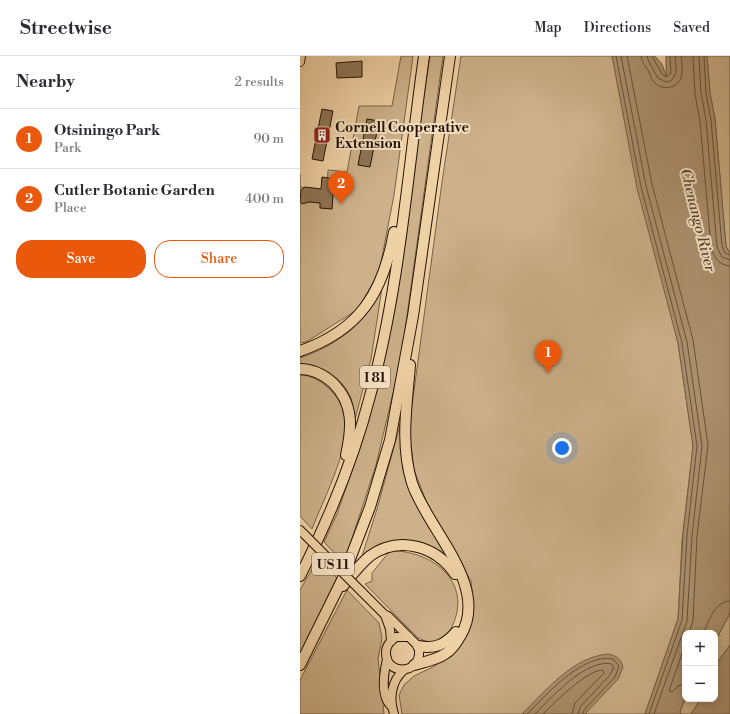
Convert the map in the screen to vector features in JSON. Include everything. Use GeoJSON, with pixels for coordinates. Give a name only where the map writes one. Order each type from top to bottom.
{"type":"FeatureCollection","features":[{"type":"Feature","properties":{"kind":"highway","name":"I 81"},"geometry":{"type":"LineString","coordinates":[[300,576],[338,490],[361,429],[384,338],[424,56]]}},
{"type":"Feature","properties":{"kind":"highway","name":"I 81"},"geometry":{"type":"LineString","coordinates":[[300,666],[332,601],[370,507],[384,461],[397,405],[413,316],[450,56]]}},
{"type":"Feature","properties":{"kind":"highway"},"geometry":{"type":"LineString","coordinates":[[300,351],[318,345],[352,323],[372,298],[380,284],[389,253],[409,166]]}},
{"type":"Feature","properties":{"kind":"highway"},"geometry":{"type":"LineString","coordinates":[[413,316],[405,437],[408,466],[413,484],[423,507],[462,575],[468,598],[466,624],[457,641],[447,653],[414,665]]}},
{"type":"Feature","properties":{"kind":"highway"},"geometry":{"type":"LineString","coordinates":[[300,369],[312,370],[326,377],[338,388],[348,407],[350,431],[338,490]]}},
{"type":"Feature","properties":{"kind":"highway"},"geometry":{"type":"LineString","coordinates":[[332,601],[364,561],[378,551],[405,545],[422,548],[434,553],[450,567],[459,583],[463,597],[461,620],[456,632],[444,644],[434,647],[418,646]]}},
{"type":"Feature","properties":{"kind":"main road"},"geometry":{"type":"LineString","coordinates":[[300,62],[301,56]]}},
{"type":"Feature","properties":{"kind":"main road","name":"US 11"},"geometry":{"type":"LineString","coordinates":[[302,532],[418,646]]}},
{"type":"Feature","properties":{"kind":"main road","name":"US 11"},"geometry":{"type":"LineString","coordinates":[[385,615],[390,629],[391,641],[386,650],[387,659],[385,688],[388,704],[393,710]]}},
{"type":"Feature","properties":{"kind":"main road"},"geometry":{"type":"LineString","coordinates":[[391,641],[399,636],[409,637]]}},
{"type":"Feature","properties":{"kind":"main road"},"geometry":{"type":"LineString","coordinates":[[414,665],[419,657],[418,646]]}},
{"type":"Feature","properties":{"kind":"main road"},"geometry":{"type":"LineString","coordinates":[[387,659],[394,668],[404,670]]}},
{"type":"Feature","properties":{"kind":"main road","name":"US 11"},"geometry":{"type":"LineString","coordinates":[[393,710],[393,684],[404,670],[414,665]]}},
{"type":"Feature","properties":{"kind":"shaded area"},"geometry":{"type":"Polygon","coordinates":[[[401,56],[413,56],[394,195],[379,273],[357,310],[306,342],[300,343],[300,187],[327,190],[328,170],[347,172],[359,106],[392,106],[401,56]]]}},
{"type":"Feature","properties":{"kind":"shaded area"},"geometry":{"type":"Polygon","coordinates":[[[430,56],[443,56],[401,359],[376,465],[344,563],[324,542],[337,514],[364,436],[381,375],[430,56]]]}},
{"type":"Feature","properties":{"kind":"shaded area"},"geometry":{"type":"Polygon","coordinates":[[[461,56],[614,56],[678,343],[693,446],[682,541],[678,619],[645,714],[402,714],[399,695],[404,685],[414,676],[435,666],[463,640],[472,621],[473,599],[471,581],[427,503],[414,470],[409,428],[442,182],[461,56]]]}},
{"type":"Feature","properties":{"kind":"shaded area"},"geometry":{"type":"Polygon","coordinates":[[[707,56],[730,56],[730,254],[726,246],[715,119],[710,93],[707,56]]]}},
{"type":"Feature","properties":{"kind":"shaded area"},"geometry":{"type":"Polygon","coordinates":[[[382,288],[371,359],[355,419],[351,398],[344,386],[327,372],[314,366],[300,364],[300,358],[320,350],[348,333],[363,318],[382,288]]]}},
{"type":"Feature","properties":{"kind":"shaded area"},"geometry":{"type":"Polygon","coordinates":[[[300,375],[315,378],[331,391],[341,404],[346,419],[343,449],[339,463],[312,529],[300,516],[300,375]]]}},
{"type":"Feature","properties":{"kind":"shaded area"},"geometry":{"type":"Polygon","coordinates":[[[401,421],[403,469],[412,494],[448,559],[405,541],[379,544],[362,556],[377,509],[401,421]]]}},
{"type":"Feature","properties":{"kind":"shaded area"},"geometry":{"type":"Polygon","coordinates":[[[399,551],[417,555],[432,562],[444,571],[453,583],[457,596],[457,610],[452,626],[442,642],[430,643],[418,638],[365,584],[372,581],[372,573],[389,552],[399,551]]]}},
{"type":"Feature","properties":{"kind":"shaded area"},"geometry":{"type":"Polygon","coordinates":[[[318,559],[337,578],[300,654],[300,590],[318,559]]]}},
{"type":"Feature","properties":{"kind":"shaded area"},"geometry":{"type":"Polygon","coordinates":[[[347,590],[379,623],[382,638],[378,659],[384,714],[300,714],[300,680],[347,590]]]}},
{"type":"Feature","properties":{"kind":"shaded area"},"geometry":{"type":"Polygon","coordinates":[[[730,609],[730,645],[718,662],[718,636],[729,615],[730,609]]]}},
{"type":"Feature","properties":{"kind":"shaded area"},"geometry":{"type":"Polygon","coordinates":[[[684,702],[699,702],[691,714],[681,714],[680,712],[684,702]]]}},
{"type":"Feature","properties":{"kind":"water","name":"Chenango River"},"geometry":{"type":"Polygon","coordinates":[[[612,56],[655,56],[662,64],[666,76],[666,56],[707,56],[710,93],[715,119],[726,246],[730,254],[730,609],[729,615],[718,636],[718,630],[682,630],[682,702],[684,702],[680,711],[681,714],[645,714],[678,619],[683,535],[693,446],[678,343],[637,188],[612,56]]]}},
{"type":"Feature","properties":{"kind":"water"},"geometry":{"type":"Polygon","coordinates":[[[730,645],[730,714],[691,714],[699,702],[718,702],[718,662],[730,645]]]}},
{"type":"Feature","properties":{"kind":"water"},"geometry":{"type":"Polygon","coordinates":[[[608,654],[618,658],[623,667],[618,679],[585,714],[522,714],[551,685],[572,668],[595,656],[608,654]]]}},
{"type":"Feature","properties":{"kind":"building"},"geometry":{"type":"Polygon","coordinates":[[[362,61],[362,77],[337,78],[336,63],[362,61]]]}},
{"type":"Feature","properties":{"kind":"building","name":"Cornell Cooperative Extension"},"geometry":{"type":"Polygon","coordinates":[[[322,109],[333,111],[323,161],[312,159],[322,109]]]}},
{"type":"Feature","properties":{"kind":"building"},"geometry":{"type":"Polygon","coordinates":[[[367,119],[379,121],[370,167],[358,165],[367,119]]]}},
{"type":"Feature","properties":{"kind":"building"},"geometry":{"type":"Polygon","coordinates":[[[322,177],[334,179],[332,209],[320,208],[320,203],[309,202],[302,204],[300,201],[301,190],[305,187],[321,189],[322,177]]]}},
{"type":"Feature","properties":{"kind":"place","name":"Cornell Cooperative Extension"},"geometry":{"type":"Point","coordinates":[322,135]}},
{"type":"Feature","properties":{"kind":"place","name":"Cutler Botanic Garden"},"geometry":{"type":"Point","coordinates":[341,204]}},
{"type":"Feature","properties":{"kind":"place","name":"Otsiningo Park"},"geometry":{"type":"Point","coordinates":[548,373]}}]}
